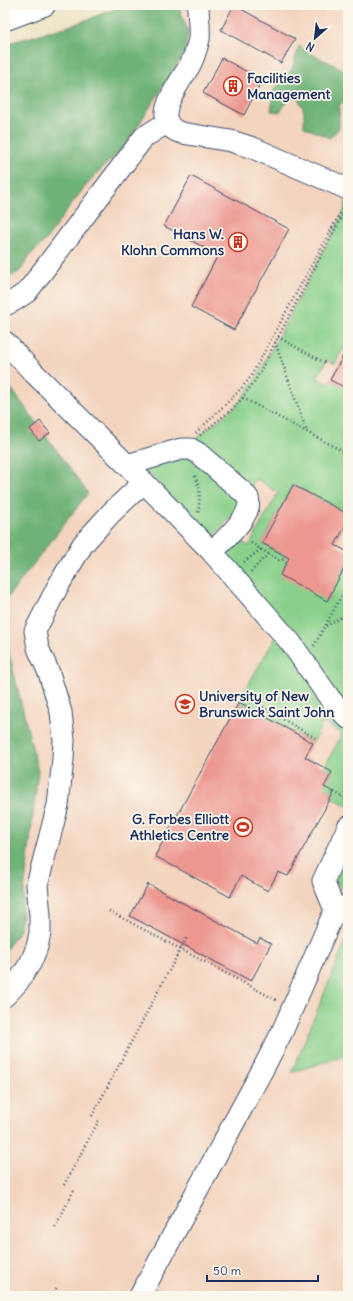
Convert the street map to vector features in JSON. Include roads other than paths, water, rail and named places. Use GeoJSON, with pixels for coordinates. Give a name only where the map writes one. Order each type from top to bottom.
{"type":"FeatureCollection","features":[{"type":"Feature","properties":{"kind":"street"},"geometry":{"type":"LineString","coordinates":[[5,20],[45,5]]}},
{"type":"Feature","properties":{"kind":"street"},"geometry":{"type":"LineString","coordinates":[[198,5],[199,39],[191,64],[167,105],[165,116],[176,132],[231,141],[253,148],[348,189]]}},
{"type":"Feature","properties":{"kind":"street"},"geometry":{"type":"LineString","coordinates":[[5,304],[15,300],[26,292],[144,137],[168,122]]}},
{"type":"Feature","properties":{"kind":"street"},"geometry":{"type":"LineString","coordinates":[[5,342],[212,552],[280,630],[306,662],[331,700],[348,718]]}},
{"type":"Feature","properties":{"kind":"street"},"geometry":{"type":"LineString","coordinates":[[127,466],[181,450],[190,445],[191,449],[198,453],[244,493],[248,498],[246,514],[229,535],[212,552]]}},
{"type":"Feature","properties":{"kind":"street"},"geometry":{"type":"LineString","coordinates":[[5,996],[18,982],[28,967],[37,947],[40,933],[40,915],[37,885],[58,804],[63,760],[64,740],[61,712],[49,673],[38,648],[34,631],[83,544],[111,513],[144,482]]}},
{"type":"Feature","properties":{"kind":"street"},"geometry":{"type":"LineString","coordinates":[[140,1296],[264,1067],[342,908],[323,881],[348,827]]}},
{"type":"Feature","properties":{"kind":"place","name":"Facilities Management"},"geometry":{"type":"Point","coordinates":[233,86]}},
{"type":"Feature","properties":{"kind":"place","name":"Hans W. Klohn Commons"},"geometry":{"type":"Point","coordinates":[238,242]}},
{"type":"Feature","properties":{"kind":"place","name":"University of New Brunswick Saint John"},"geometry":{"type":"Point","coordinates":[185,704]}},
{"type":"Feature","properties":{"kind":"place","name":"G. Forbes Elliott Athletics Centre"},"geometry":{"type":"Point","coordinates":[243,827]}}]}
